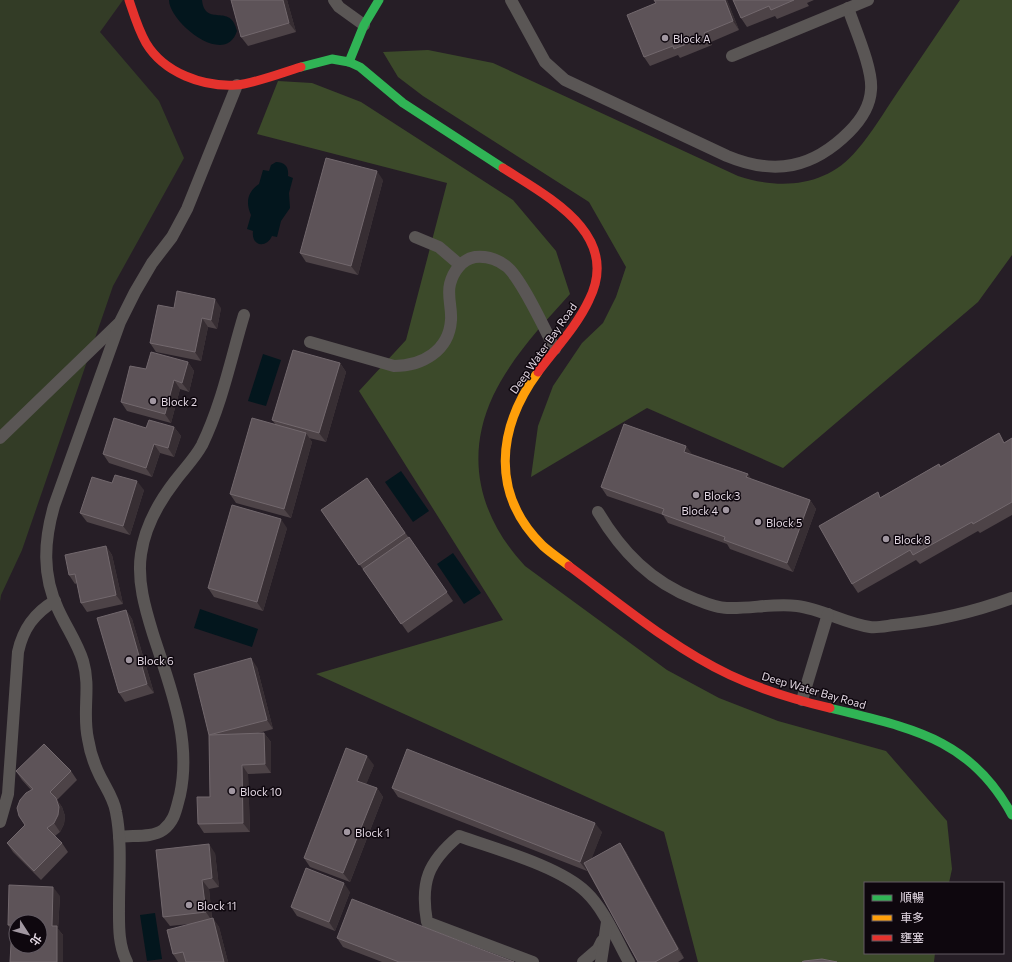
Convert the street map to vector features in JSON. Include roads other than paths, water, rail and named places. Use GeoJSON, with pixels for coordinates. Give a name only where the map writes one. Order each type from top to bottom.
{"type":"FeatureCollection","features":[{"type":"Feature","properties":{"kind":"street","name":"Deep Water Bay Road"},"geometry":{"type":"LineString","coordinates":[[129,0],[138,27],[147,44],[160,59],[174,70],[188,78],[204,83],[237,85],[332,59],[349,62],[360,67],[403,103],[563,207],[575,217],[585,229],[596,258],[594,285],[584,309],[517,406],[510,424],[506,443],[504,462],[511,500],[526,527],[543,546],[681,648],[730,675],[757,686],[802,700],[917,731],[960,753],[978,768],[995,786],[1012,815]]}},
{"type":"Feature","properties":{"kind":"street"},"geometry":{"type":"LineString","coordinates":[[349,62],[364,25],[379,0]]}},
{"type":"Feature","properties":{"kind":"lane"},"geometry":{"type":"LineString","coordinates":[[334,0],[338,7],[364,25]]}},
{"type":"Feature","properties":{"kind":"lane"},"geometry":{"type":"LineString","coordinates":[[511,0],[545,62],[565,80],[746,164],[764,167],[784,167],[803,163],[820,156],[835,145],[858,123],[865,113],[871,89],[870,77],[848,8]]}},
{"type":"Feature","properties":{"kind":"lane"},"geometry":{"type":"LineString","coordinates":[[732,56],[868,0]]}},
{"type":"Feature","properties":{"kind":"lane"},"geometry":{"type":"LineString","coordinates":[[127,962],[119,942],[119,837],[116,811],[109,791],[93,759],[87,738],[85,716],[88,698],[87,680],[83,662],[77,644],[55,601],[47,570],[45,549],[48,527],[54,506],[120,322],[138,286],[172,237],[187,209],[237,85]]}},
{"type":"Feature","properties":{"kind":"lane"},"geometry":{"type":"LineString","coordinates":[[415,237],[439,247],[460,265]]}},
{"type":"Feature","properties":{"kind":"lane"},"geometry":{"type":"LineString","coordinates":[[310,342],[394,366],[408,366],[420,363],[432,357],[442,346],[449,334],[452,320],[448,295],[453,274],[460,265],[470,258],[479,257],[499,261],[507,266],[514,274],[555,349]]}},
{"type":"Feature","properties":{"kind":"lane"},"geometry":{"type":"LineString","coordinates":[[119,837],[153,834],[162,830],[175,816],[184,767],[182,728],[178,710],[145,608],[140,572],[141,554],[153,515],[163,496],[201,447],[211,425],[244,315]]}},
{"type":"Feature","properties":{"kind":"lane"},"geometry":{"type":"LineString","coordinates":[[0,438],[120,322]]}},
{"type":"Feature","properties":{"kind":"lane"},"geometry":{"type":"LineString","coordinates":[[598,512],[611,534],[627,554],[646,572],[664,585],[684,595],[705,603],[726,608],[787,605],[813,609],[870,627],[910,624],[949,617],[1012,598]]}},
{"type":"Feature","properties":{"kind":"lane"},"geometry":{"type":"LineString","coordinates":[[0,822],[8,794],[18,652],[21,639],[34,617],[55,601]]}},
{"type":"Feature","properties":{"kind":"lane"},"geometry":{"type":"LineString","coordinates":[[802,700],[828,614]]}},
{"type":"Feature","properties":{"kind":"lane"},"geometry":{"type":"LineString","coordinates":[[533,962],[427,922],[424,903],[424,888],[428,874],[434,861],[443,849],[459,836],[556,872],[573,880],[587,892],[598,906],[629,962]]}},
{"type":"Feature","properties":{"kind":"lane"},"geometry":{"type":"LineString","coordinates":[[601,962],[607,922]]}},
{"type":"Feature","properties":{"kind":"lane"},"geometry":{"type":"LineString","coordinates":[[583,962],[598,948],[605,935]]}},
{"type":"Feature","properties":{"kind":"water"},"geometry":{"type":"Polygon","coordinates":[[[169,0],[202,0],[204,8],[208,13],[229,18],[234,22],[237,31],[231,41],[221,45],[210,43],[198,38],[178,19],[171,9],[169,0]]]}},
{"type":"Feature","properties":{"kind":"water"},"geometry":{"type":"Polygon","coordinates":[[[276,162],[284,164],[288,170],[288,176],[293,178],[289,193],[290,208],[281,221],[277,237],[272,236],[266,243],[260,244],[254,240],[253,231],[247,229],[251,215],[248,201],[250,193],[259,184],[263,170],[269,171],[271,165],[276,162]]]}},
{"type":"Feature","properties":{"kind":"water"},"geometry":{"type":"Polygon","coordinates":[[[263,354],[281,360],[266,406],[248,401],[263,354]]]}},
{"type":"Feature","properties":{"kind":"water"},"geometry":{"type":"Polygon","coordinates":[[[401,471],[429,511],[413,522],[385,482],[401,471]]]}},
{"type":"Feature","properties":{"kind":"water"},"geometry":{"type":"Polygon","coordinates":[[[453,553],[481,593],[464,604],[437,564],[453,553]]]}},
{"type":"Feature","properties":{"kind":"water"},"geometry":{"type":"Polygon","coordinates":[[[200,609],[258,629],[252,647],[194,628],[200,609]]]}},
{"type":"Feature","properties":{"kind":"water"},"geometry":{"type":"Polygon","coordinates":[[[155,913],[162,959],[147,961],[140,915],[155,913]]]}},
{"type":"Feature","properties":{"kind":"place","name":"Block A"},"geometry":{"type":"Point","coordinates":[665,38]}},
{"type":"Feature","properties":{"kind":"place","name":"Block 2"},"geometry":{"type":"Point","coordinates":[153,401]}},
{"type":"Feature","properties":{"kind":"place","name":"Block 3"},"geometry":{"type":"Point","coordinates":[696,495]}},
{"type":"Feature","properties":{"kind":"place","name":"Block 4"},"geometry":{"type":"Point","coordinates":[726,510]}},
{"type":"Feature","properties":{"kind":"place","name":"Block 5"},"geometry":{"type":"Point","coordinates":[758,522]}},
{"type":"Feature","properties":{"kind":"place","name":"Block 8"},"geometry":{"type":"Point","coordinates":[886,539]}},
{"type":"Feature","properties":{"kind":"place","name":"Block 6"},"geometry":{"type":"Point","coordinates":[129,660]}},
{"type":"Feature","properties":{"kind":"place","name":"Block 10"},"geometry":{"type":"Point","coordinates":[232,791]}},
{"type":"Feature","properties":{"kind":"place","name":"Block 1"},"geometry":{"type":"Point","coordinates":[347,832]}},
{"type":"Feature","properties":{"kind":"place","name":"Block 11"},"geometry":{"type":"Point","coordinates":[189,905]}}]}
